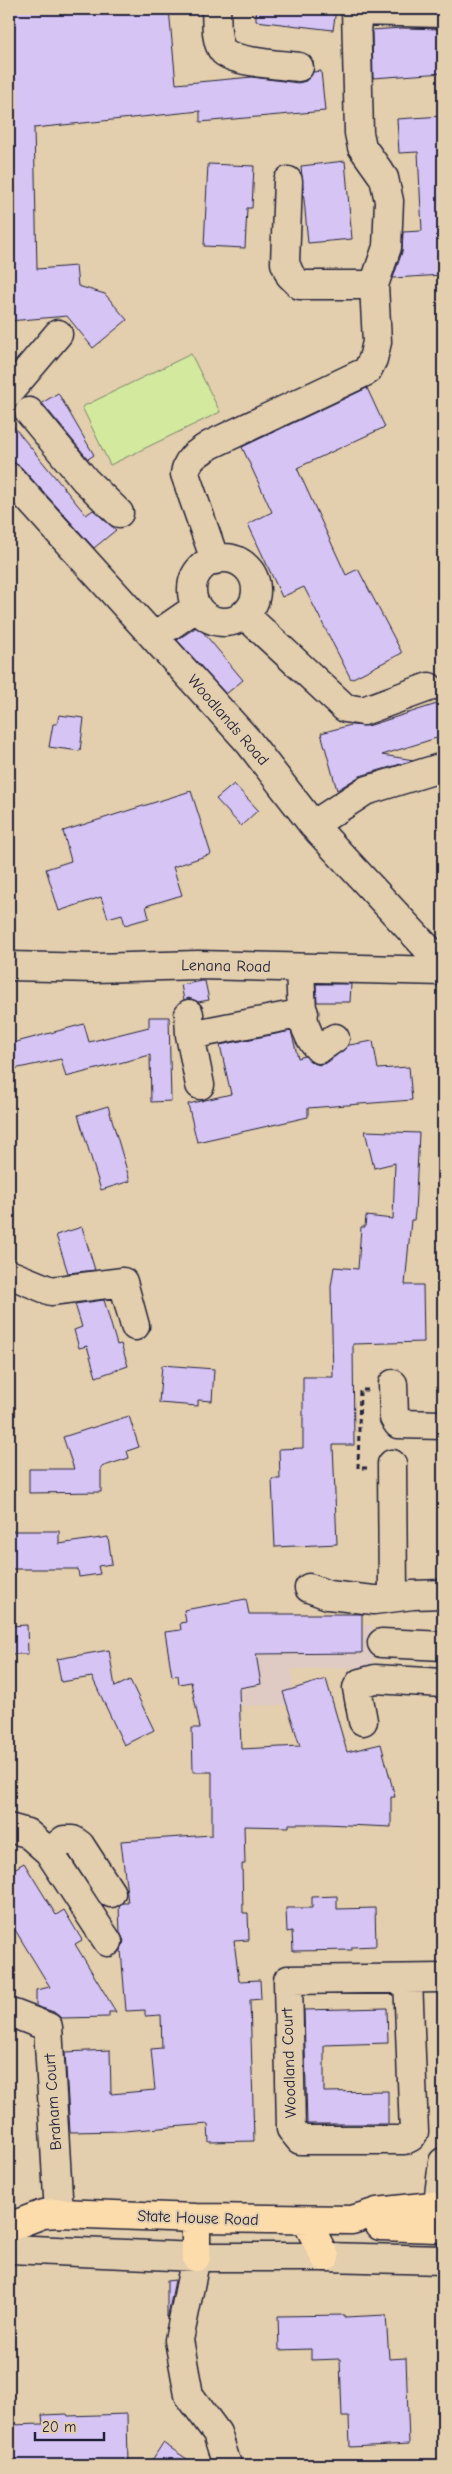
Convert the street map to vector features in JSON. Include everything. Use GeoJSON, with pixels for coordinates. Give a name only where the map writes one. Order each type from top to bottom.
{"type":"FeatureCollection","features":[{"type":"Feature","properties":{"kind":"main road","name":"State House Road"},"geometry":{"type":"LineString","coordinates":[[9,2206],[51,2214],[352,2220],[378,2226],[439,2211]]}},
{"type":"Feature","properties":{"kind":"main road","name":"State House Road"},"geometry":{"type":"LineString","coordinates":[[9,2227],[51,2214]]}},
{"type":"Feature","properties":{"kind":"main road"},"geometry":{"type":"LineString","coordinates":[[196,2218],[196,2257]]}},
{"type":"Feature","properties":{"kind":"main road"},"geometry":{"type":"LineString","coordinates":[[306,2220],[325,2256]]}},
{"type":"Feature","properties":{"kind":"street"},"geometry":{"type":"LineString","coordinates":[[216,9],[219,43],[224,52],[234,58],[299,67]]}},
{"type":"Feature","properties":{"kind":"street"},"geometry":{"type":"LineString","coordinates":[[215,560],[186,474],[186,464],[210,444],[367,371],[373,359],[377,342],[374,285],[387,247],[389,201],[384,178],[362,147],[359,132],[356,10],[443,13]]}},
{"type":"Feature","properties":{"kind":"street"},"geometry":{"type":"LineString","coordinates":[[288,181],[285,263],[290,275],[300,285],[374,285]]}},
{"type":"Feature","properties":{"kind":"street"},"geometry":{"type":"LineString","coordinates":[[9,392],[58,334]]}},
{"type":"Feature","properties":{"kind":"street"},"geometry":{"type":"LineString","coordinates":[[29,412],[85,480],[119,513]]}},
{"type":"Feature","properties":{"kind":"street","name":"Woodlands Road"},"geometry":{"type":"LineString","coordinates":[[9,477],[155,636],[248,741],[313,825],[443,965]]}},
{"type":"Feature","properties":{"kind":"street"},"geometry":{"type":"LineString","coordinates":[[230,559],[244,566],[254,579],[256,594],[250,609],[239,619],[223,623],[208,618],[197,607],[192,597],[194,579],[204,565],[215,560],[230,559]]}},
{"type":"Feature","properties":{"kind":"street"},"geometry":{"type":"LineString","coordinates":[[155,636],[197,607]]}},
{"type":"Feature","properties":{"kind":"street"},"geometry":{"type":"LineString","coordinates":[[244,614],[345,708],[363,711],[428,687]]}},
{"type":"Feature","properties":{"kind":"street"},"geometry":{"type":"LineString","coordinates":[[313,825],[365,792],[440,768],[443,770]]}},
{"type":"Feature","properties":{"kind":"street","name":"Lenana Road"},"geometry":{"type":"LineString","coordinates":[[9,966],[95,968],[198,965],[443,971]]}},
{"type":"Feature","properties":{"kind":"street"},"geometry":{"type":"LineString","coordinates":[[300,968],[305,1030],[311,1042],[319,1049],[335,1038]]}},
{"type":"Feature","properties":{"kind":"street"},"geometry":{"type":"LineString","coordinates":[[200,1085],[189,1024],[304,1013]]}},
{"type":"Feature","properties":{"kind":"street"},"geometry":{"type":"LineString","coordinates":[[9,1274],[52,1290],[122,1282],[135,1326]]}},
{"type":"Feature","properties":{"kind":"street"},"geometry":{"type":"LineString","coordinates":[[393,1386],[394,1418],[398,1424],[443,1425]]}},
{"type":"Feature","properties":{"kind":"street"},"geometry":{"type":"LineString","coordinates":[[392,1466],[393,1597]]}},
{"type":"Feature","properties":{"kind":"street"},"geometry":{"type":"LineString","coordinates":[[309,1588],[328,1595],[374,1600],[443,1594]]}},
{"type":"Feature","properties":{"kind":"street"},"geometry":{"type":"LineString","coordinates":[[382,1643],[443,1646]]}},
{"type":"Feature","properties":{"kind":"street"},"geometry":{"type":"LineString","coordinates":[[363,1721],[357,1688],[360,1683],[375,1679],[443,1682]]}},
{"type":"Feature","properties":{"kind":"street"},"geometry":{"type":"LineString","coordinates":[[9,1828],[27,1833],[49,1852],[108,1942]]}},
{"type":"Feature","properties":{"kind":"street"},"geometry":{"type":"LineString","coordinates":[[49,1852],[64,1840],[73,1840],[80,1845],[111,1892]]}},
{"type":"Feature","properties":{"kind":"street","name":"Woodland Court"},"geometry":{"type":"LineString","coordinates":[[408,1979],[414,2132],[412,2137],[405,2140],[300,2140],[291,2129],[288,1980],[443,1978]]}},
{"type":"Feature","properties":{"kind":"street","name":"Braham Court"},"geometry":{"type":"LineString","coordinates":[[14,2014],[48,2027],[51,2214]]}},
{"type":"Feature","properties":{"kind":"street"},"geometry":{"type":"LineString","coordinates":[[439,2211],[443,2162]]}},
{"type":"Feature","properties":{"kind":"street"},"geometry":{"type":"LineString","coordinates":[[9,2249],[196,2257],[325,2256],[443,2260]]}},
{"type":"Feature","properties":{"kind":"street"},"geometry":{"type":"LineString","coordinates":[[196,2257],[179,2340],[189,2396],[217,2433],[227,2465]]}},
{"type":"Feature","properties":{"kind":"path"},"geometry":{"type":"LineString","coordinates":[[392,1466],[358,1468],[360,1390],[393,1386]]}},
{"type":"Feature","properties":{"kind":"shaded area"},"geometry":{"type":"Polygon","coordinates":[[[373,1625],[373,1667],[292,1669],[293,1705],[214,1707],[213,1629],[373,1625]]]}},
{"type":"Feature","properties":{"kind":"green space"},"geometry":{"type":"Polygon","coordinates":[[[191,354],[220,412],[110,465],[82,407],[191,354]]]}},
{"type":"Feature","properties":{"kind":"building"},"geometry":{"type":"Polygon","coordinates":[[[9,9],[169,9],[176,84],[252,77],[298,83],[306,81],[313,72],[321,71],[325,111],[200,122],[200,111],[34,128],[37,269],[76,266],[78,286],[105,294],[127,320],[93,348],[67,316],[9,321],[9,9]]]}},
{"type":"Feature","properties":{"kind":"building"},"geometry":{"type":"Polygon","coordinates":[[[256,9],[336,9],[333,30],[256,21],[256,9]]]}},
{"type":"Feature","properties":{"kind":"building"},"geometry":{"type":"Polygon","coordinates":[[[402,28],[443,29],[443,73],[373,78],[372,30],[402,28]]]}},
{"type":"Feature","properties":{"kind":"building"},"geometry":{"type":"Polygon","coordinates":[[[443,116],[443,275],[393,278],[402,252],[403,232],[422,231],[418,152],[399,153],[397,119],[443,116]]]}},
{"type":"Feature","properties":{"kind":"building"},"geometry":{"type":"Polygon","coordinates":[[[345,161],[352,239],[308,243],[301,166],[345,161]]]}},
{"type":"Feature","properties":{"kind":"building"},"geometry":{"type":"Polygon","coordinates":[[[208,164],[254,166],[252,208],[247,208],[245,248],[204,246],[208,164]]]}},
{"type":"Feature","properties":{"kind":"building"},"geometry":{"type":"Polygon","coordinates":[[[367,388],[385,427],[297,468],[346,575],[358,569],[402,653],[351,679],[304,587],[282,597],[248,524],[272,512],[242,447],[367,388]]]}},
{"type":"Feature","properties":{"kind":"building"},"geometry":{"type":"Polygon","coordinates":[[[58,393],[94,455],[88,459],[42,403],[58,393]]]}},
{"type":"Feature","properties":{"kind":"building"},"geometry":{"type":"Polygon","coordinates":[[[9,421],[86,515],[93,510],[116,530],[94,548],[21,467],[9,462],[9,421]]]}},
{"type":"Feature","properties":{"kind":"building"},"geometry":{"type":"Polygon","coordinates":[[[198,626],[243,680],[226,694],[177,640],[198,626]]]}},
{"type":"Feature","properties":{"kind":"building"},"geometry":{"type":"Polygon","coordinates":[[[443,702],[443,736],[382,755],[414,760],[360,776],[337,790],[321,733],[351,725],[368,726],[443,702]]]}},
{"type":"Feature","properties":{"kind":"building"},"geometry":{"type":"Polygon","coordinates":[[[59,715],[84,718],[80,751],[49,747],[53,724],[57,724],[59,715]]]}},
{"type":"Feature","properties":{"kind":"building"},"geometry":{"type":"Polygon","coordinates":[[[234,784],[258,810],[241,826],[216,799],[234,784]]]}},
{"type":"Feature","properties":{"kind":"building"},"geometry":{"type":"Polygon","coordinates":[[[191,791],[211,854],[173,867],[182,895],[146,906],[149,918],[125,925],[122,914],[108,918],[101,897],[59,911],[46,869],[71,861],[63,831],[191,791]]]}},
{"type":"Feature","properties":{"kind":"building"},"geometry":{"type":"Polygon","coordinates":[[[205,981],[209,1000],[198,1002],[189,998],[184,1000],[181,985],[205,981]]]}},
{"type":"Feature","properties":{"kind":"building"},"geometry":{"type":"Polygon","coordinates":[[[316,984],[351,984],[350,1002],[317,1002],[316,984]]]}},
{"type":"Feature","properties":{"kind":"building"},"geometry":{"type":"Polygon","coordinates":[[[149,1017],[169,1017],[171,1101],[151,1102],[150,1055],[66,1077],[61,1059],[9,1070],[9,1044],[84,1024],[89,1042],[149,1027],[149,1017]]]}},
{"type":"Feature","properties":{"kind":"building"},"geometry":{"type":"Polygon","coordinates":[[[291,1031],[298,1058],[305,1056],[313,1063],[320,1065],[328,1062],[349,1045],[373,1041],[378,1069],[409,1067],[412,1100],[308,1108],[308,1117],[197,1142],[188,1104],[231,1094],[220,1045],[291,1031]]]}},
{"type":"Feature","properties":{"kind":"building"},"geometry":{"type":"Polygon","coordinates":[[[108,1106],[130,1181],[101,1190],[78,1115],[108,1106]]]}},
{"type":"Feature","properties":{"kind":"building"},"geometry":{"type":"Polygon","coordinates":[[[365,1131],[419,1133],[415,1212],[414,1220],[411,1220],[405,1285],[423,1285],[424,1342],[353,1344],[354,1445],[333,1445],[337,1544],[275,1547],[272,1479],[280,1479],[279,1449],[303,1448],[303,1377],[333,1377],[331,1287],[334,1267],[358,1269],[361,1227],[365,1227],[366,1216],[393,1219],[395,1163],[374,1168],[365,1131]]]}},
{"type":"Feature","properties":{"kind":"building"},"geometry":{"type":"Polygon","coordinates":[[[82,1227],[95,1270],[68,1273],[56,1235],[82,1227]]]}},
{"type":"Feature","properties":{"kind":"building"},"geometry":{"type":"Polygon","coordinates":[[[104,1300],[117,1345],[121,1344],[128,1366],[96,1377],[87,1346],[79,1348],[74,1330],[82,1327],[75,1304],[104,1300]]]}},
{"type":"Feature","properties":{"kind":"building"},"geometry":{"type":"Polygon","coordinates":[[[162,1365],[214,1369],[212,1401],[198,1400],[198,1406],[159,1403],[162,1365]]]}},
{"type":"Feature","properties":{"kind":"building"},"geometry":{"type":"Polygon","coordinates":[[[129,1416],[139,1447],[127,1451],[129,1458],[101,1467],[101,1492],[29,1493],[29,1469],[74,1469],[63,1437],[129,1416]]]}},
{"type":"Feature","properties":{"kind":"building"},"geometry":{"type":"Polygon","coordinates":[[[9,1531],[59,1531],[59,1544],[108,1537],[112,1564],[98,1566],[100,1574],[79,1577],[78,1569],[9,1569],[9,1531]]]}},
{"type":"Feature","properties":{"kind":"building"},"geometry":{"type":"Polygon","coordinates":[[[246,1599],[249,1614],[362,1614],[362,1653],[256,1654],[261,1684],[239,1688],[241,1749],[300,1746],[283,1692],[326,1679],[347,1752],[381,1744],[395,1797],[391,1797],[391,1827],[325,1824],[289,1824],[289,1827],[244,1826],[245,1864],[242,1864],[243,1913],[248,1913],[249,1940],[234,1941],[239,1981],[260,1980],[261,1999],[250,2000],[254,2141],[209,2142],[208,2124],[124,2131],[70,2132],[65,2052],[110,2050],[111,2094],[155,2090],[151,2049],[162,2048],[161,2015],[145,2016],[145,2010],[126,2011],[121,1950],[124,1941],[120,1932],[119,1906],[122,1903],[128,1903],[121,1841],[212,1835],[212,1772],[193,1772],[192,1728],[200,1728],[191,1682],[179,1684],[178,1675],[172,1676],[165,1632],[181,1630],[180,1623],[186,1622],[184,1610],[246,1599]]]}},
{"type":"Feature","properties":{"kind":"building"},"geometry":{"type":"Polygon","coordinates":[[[27,1625],[28,1654],[9,1654],[9,1626],[27,1625]]]}},
{"type":"Feature","properties":{"kind":"building"},"geometry":{"type":"Polygon","coordinates":[[[109,1650],[115,1687],[130,1680],[154,1730],[124,1745],[92,1677],[61,1682],[57,1659],[109,1650]]]}},
{"type":"Feature","properties":{"kind":"building"},"geometry":{"type":"Polygon","coordinates":[[[24,1863],[56,1915],[64,1910],[82,1940],[75,1944],[116,2012],[109,2012],[109,2017],[61,2018],[54,2012],[36,2006],[36,1990],[50,1987],[9,1920],[9,1872],[24,1863]]]}},
{"type":"Feature","properties":{"kind":"building"},"geometry":{"type":"Polygon","coordinates":[[[337,1896],[337,1909],[375,1908],[376,1946],[352,1947],[352,1950],[293,1951],[292,1931],[287,1932],[286,1908],[312,1908],[312,1897],[337,1896]]]}},
{"type":"Feature","properties":{"kind":"building"},"geometry":{"type":"Polygon","coordinates":[[[387,2008],[388,2043],[324,2045],[324,2092],[388,2091],[388,2124],[307,2124],[304,2010],[387,2008]]]}},
{"type":"Feature","properties":{"kind":"building"},"geometry":{"type":"Polygon","coordinates":[[[175,2280],[167,2320],[167,2281],[175,2280]]]}},
{"type":"Feature","properties":{"kind":"building"},"geometry":{"type":"Polygon","coordinates":[[[345,2315],[345,2317],[386,2315],[389,2359],[406,2358],[409,2444],[350,2447],[349,2417],[342,2417],[340,2359],[311,2360],[311,2349],[279,2350],[278,2316],[345,2315]]]}},
{"type":"Feature","properties":{"kind":"building"},"geometry":{"type":"Polygon","coordinates":[[[67,2414],[68,2416],[127,2414],[128,2465],[9,2465],[9,2425],[43,2424],[42,2415],[67,2414]]]}},
{"type":"Feature","properties":{"kind":"building"},"geometry":{"type":"Polygon","coordinates":[[[163,2443],[196,2465],[149,2465],[163,2443]]]}}]}
